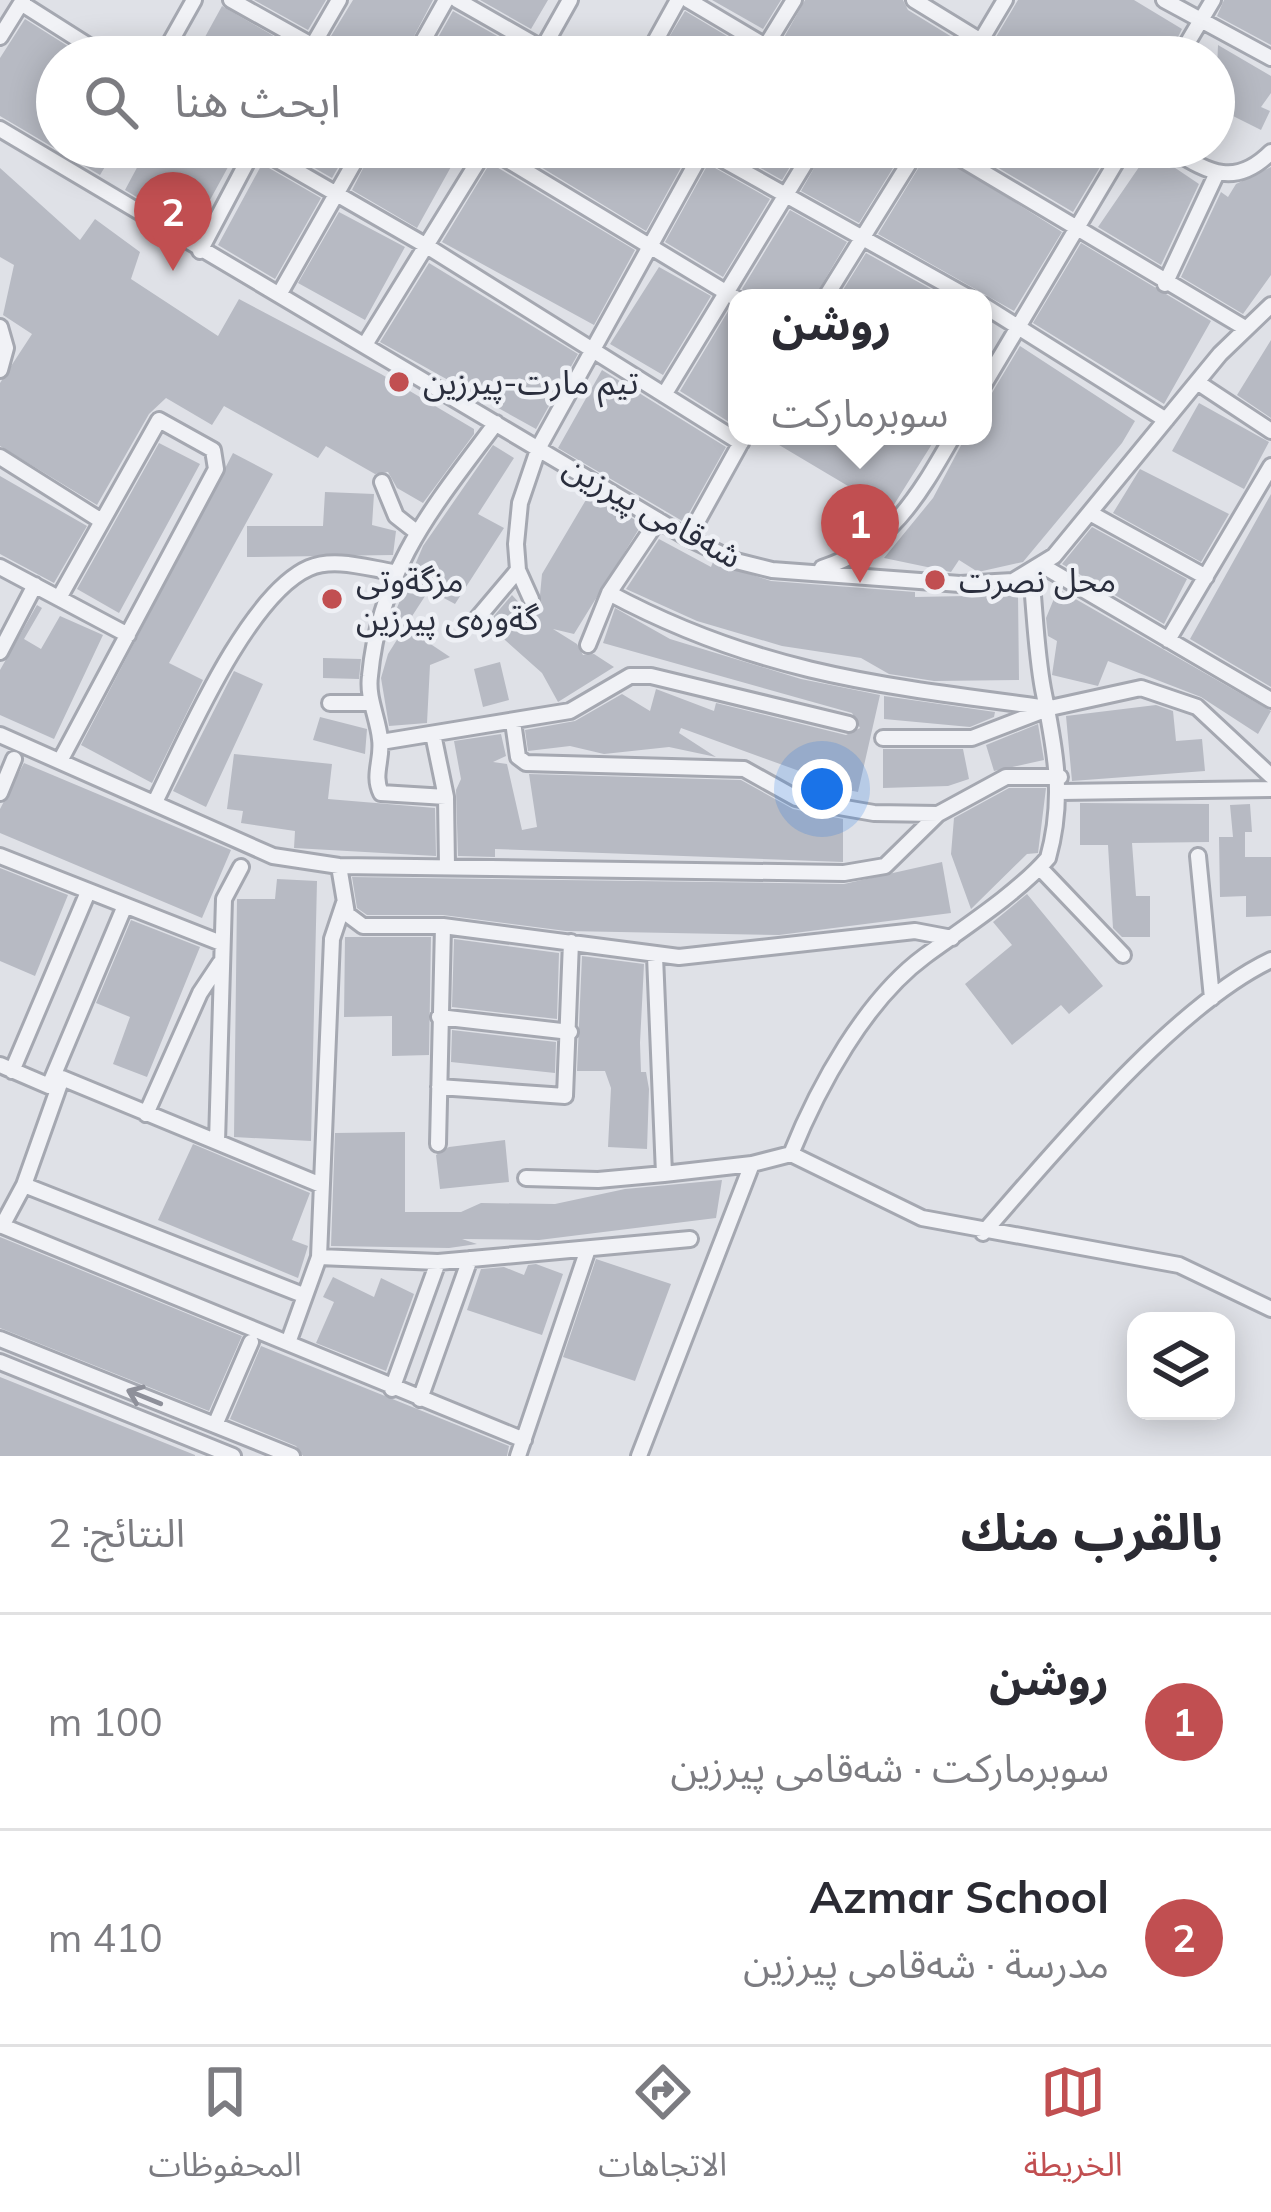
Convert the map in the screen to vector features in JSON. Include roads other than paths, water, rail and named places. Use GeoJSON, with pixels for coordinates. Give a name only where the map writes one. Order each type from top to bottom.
{"type":"FeatureCollection","features":[{"type":"Feature","properties":{"kind":"street"},"geometry":{"type":"LineString","coordinates":[[174,36],[194,0]]}},
{"type":"Feature","properties":{"kind":"street"},"geometry":{"type":"LineString","coordinates":[[231,0],[287,36]]}},
{"type":"Feature","properties":{"kind":"street"},"geometry":{"type":"LineString","coordinates":[[319,36],[339,0]]}},
{"type":"Feature","properties":{"kind":"street"},"geometry":{"type":"LineString","coordinates":[[426,36],[446,0]]}},
{"type":"Feature","properties":{"kind":"street"},"geometry":{"type":"LineString","coordinates":[[457,0],[516,36]]}},
{"type":"Feature","properties":{"kind":"street"},"geometry":{"type":"LineString","coordinates":[[554,36],[569,0]]}},
{"type":"Feature","properties":{"kind":"street"},"geometry":{"type":"LineString","coordinates":[[658,36],[678,0]]}},
{"type":"Feature","properties":{"kind":"street"},"geometry":{"type":"LineString","coordinates":[[688,0],[740,36]]}},
{"type":"Feature","properties":{"kind":"street"},"geometry":{"type":"LineString","coordinates":[[771,36],[794,0]]}},
{"type":"Feature","properties":{"kind":"street"},"geometry":{"type":"LineString","coordinates":[[914,0],[971,36]]}},
{"type":"Feature","properties":{"kind":"street"},"geometry":{"type":"LineString","coordinates":[[984,36],[1005,0]]}},
{"type":"Feature","properties":{"kind":"street"},"geometry":{"type":"LineString","coordinates":[[1164,0],[1232,36]]}},
{"type":"Feature","properties":{"kind":"street"},"geometry":{"type":"LineString","coordinates":[[1192,36],[1213,0]]}},
{"type":"Feature","properties":{"kind":"street"},"geometry":{"type":"LineString","coordinates":[[0,37],[22,2],[74,36]]}},
{"type":"Feature","properties":{"kind":"street"},"geometry":{"type":"LineString","coordinates":[[1235,38],[1271,58]]}},
{"type":"Feature","properties":{"kind":"street","name":"شەقامی پیرزین"},"geometry":{"type":"LineString","coordinates":[[0,129],[36,151]]}},
{"type":"Feature","properties":{"kind":"street"},"geometry":{"type":"LineString","coordinates":[[1204,168],[1216,175],[1242,173],[1271,152]]}},
{"type":"Feature","properties":{"kind":"street","name":"شەقامی پیرزین"},"geometry":{"type":"LineString","coordinates":[[64,168],[688,538],[754,566],[960,584],[1004,583],[1037,570]]}},
{"type":"Feature","properties":{"kind":"street"},"geometry":{"type":"LineString","coordinates":[[200,251],[244,168]]}},
{"type":"Feature","properties":{"kind":"street"},"geometry":{"type":"LineString","coordinates":[[292,168],[728,431]]}},
{"type":"Feature","properties":{"kind":"street"},"geometry":{"type":"LineString","coordinates":[[280,293],[351,168]]}},
{"type":"Feature","properties":{"kind":"street"},"geometry":{"type":"LineString","coordinates":[[366,343],[473,168]]}},
{"type":"Feature","properties":{"kind":"street"},"geometry":{"type":"LineString","coordinates":[[521,168],[728,293]]}},
{"type":"Feature","properties":{"kind":"street"},"geometry":{"type":"LineString","coordinates":[[531,599],[518,570],[520,502],[539,447],[692,168]]}},
{"type":"Feature","properties":{"kind":"street"},"geometry":{"type":"LineString","coordinates":[[740,168],[954,289]]}},
{"type":"Feature","properties":{"kind":"street"},"geometry":{"type":"LineString","coordinates":[[734,289],[802,168]]}},
{"type":"Feature","properties":{"kind":"street"},"geometry":{"type":"LineString","coordinates":[[830,289],[905,168]]}},
{"type":"Feature","properties":{"kind":"street"},"geometry":{"type":"LineString","coordinates":[[976,168],[1245,328]]}},
{"type":"Feature","properties":{"kind":"street"},"geometry":{"type":"LineString","coordinates":[[992,371],[1113,168]]}},
{"type":"Feature","properties":{"kind":"street"},"geometry":{"type":"LineString","coordinates":[[1165,284],[1216,175]]}},
{"type":"Feature","properties":{"kind":"street"},"geometry":{"type":"LineString","coordinates":[[664,395],[728,299]]}},
{"type":"Feature","properties":{"kind":"street"},"geometry":{"type":"LineString","coordinates":[[791,1154],[818,1088],[873,1008],[906,972],[1040,868],[1054,839],[1060,785],[1037,570],[1197,382],[1271,304]]}},
{"type":"Feature","properties":{"kind":"street"},"geometry":{"type":"LineString","coordinates":[[992,309],[1166,420]]}},
{"type":"Feature","properties":{"kind":"street"},"geometry":{"type":"LineString","coordinates":[[0,327],[6,348],[0,370]]}},
{"type":"Feature","properties":{"kind":"street"},"geometry":{"type":"LineString","coordinates":[[1197,382],[1271,431]]}},
{"type":"Feature","properties":{"kind":"street"},"geometry":{"type":"LineString","coordinates":[[59,598],[159,420],[218,458],[60,760]]}},
{"type":"Feature","properties":{"kind":"street"},"geometry":{"type":"LineString","coordinates":[[446,797],[381,794],[376,783],[381,742],[369,677],[393,572],[415,531],[496,423]]}},
{"type":"Feature","properties":{"kind":"street"},"geometry":{"type":"LineString","coordinates":[[688,538],[740,445]]}},
{"type":"Feature","properties":{"kind":"street"},"geometry":{"type":"LineString","coordinates":[[810,571],[857,554],[897,524],[947,445]]}},
{"type":"Feature","properties":{"kind":"street"},"geometry":{"type":"LineString","coordinates":[[0,457],[100,520]]}},
{"type":"Feature","properties":{"kind":"street"},"geometry":{"type":"LineString","coordinates":[[1168,640],[1271,466]]}},
{"type":"Feature","properties":{"kind":"street"},"geometry":{"type":"LineString","coordinates":[[382,482],[396,516],[415,531]]}},
{"type":"Feature","properties":{"kind":"street"},"geometry":{"type":"LineString","coordinates":[[1090,513],[1206,577]]}},
{"type":"Feature","properties":{"kind":"street"},"geometry":{"type":"LineString","coordinates":[[588,645],[609,593],[658,520]]}},
{"type":"Feature","properties":{"kind":"street"},"geometry":{"type":"LineString","coordinates":[[155,802],[231,652],[285,584],[308,568],[332,562],[393,572]]}},
{"type":"Feature","properties":{"kind":"street"},"geometry":{"type":"LineString","coordinates":[[0,567],[128,634]]}},
{"type":"Feature","properties":{"kind":"street"},"geometry":{"type":"LineString","coordinates":[[475,621],[518,570]]}},
{"type":"Feature","properties":{"kind":"street"},"geometry":{"type":"LineString","coordinates":[[1037,570],[1271,700]]}},
{"type":"Feature","properties":{"kind":"street"},"geometry":{"type":"LineString","coordinates":[[0,652],[34,585]]}},
{"type":"Feature","properties":{"kind":"street"},"geometry":{"type":"LineString","coordinates":[[609,593],[701,639],[798,670],[889,688],[1050,708]]}},
{"type":"Feature","properties":{"kind":"street"},"geometry":{"type":"LineString","coordinates":[[381,742],[570,711],[630,676],[651,676],[849,724]]}},
{"type":"Feature","properties":{"kind":"street"},"geometry":{"type":"LineString","coordinates":[[884,738],[972,738],[1050,708],[1141,688],[1197,707],[1271,776]]}},
{"type":"Feature","properties":{"kind":"street"},"geometry":{"type":"LineString","coordinates":[[330,703],[371,703]]}},
{"type":"Feature","properties":{"kind":"street"},"geometry":{"type":"LineString","coordinates":[[513,722],[518,757],[526,763],[744,769],[796,798],[874,813],[938,814]]}},
{"type":"Feature","properties":{"kind":"street"},"geometry":{"type":"LineString","coordinates":[[433,734],[446,797],[447,867]]}},
{"type":"Feature","properties":{"kind":"street"},"geometry":{"type":"LineString","coordinates":[[0,735],[273,856],[339,866],[844,873],[885,866],[938,814],[1006,777],[1060,785],[1271,789]]}},
{"type":"Feature","properties":{"kind":"street"},"geometry":{"type":"LineString","coordinates":[[0,794],[14,759]]}},
{"type":"Feature","properties":{"kind":"street"},"geometry":{"type":"LineString","coordinates":[[0,856],[221,943]]}},
{"type":"Feature","properties":{"kind":"street"},"geometry":{"type":"LineString","coordinates":[[1198,856],[1212,998]]}},
{"type":"Feature","properties":{"kind":"street"},"geometry":{"type":"LineString","coordinates":[[339,866],[344,903],[357,924],[442,926],[655,956],[915,931],[952,938]]}},
{"type":"Feature","properties":{"kind":"street"},"geometry":{"type":"LineString","coordinates":[[217,1142],[224,899],[242,867]]}},
{"type":"Feature","properties":{"kind":"street"},"geometry":{"type":"LineString","coordinates":[[1040,868],[1123,956]]}},
{"type":"Feature","properties":{"kind":"street"},"geometry":{"type":"LineString","coordinates":[[88,892],[6,1068],[146,1114],[321,1185]]}},
{"type":"Feature","properties":{"kind":"street"},"geometry":{"type":"LineString","coordinates":[[288,1343],[319,1257],[332,939],[344,903]]}},
{"type":"Feature","properties":{"kind":"street"},"geometry":{"type":"LineString","coordinates":[[124,908],[55,1082],[24,1185],[1,1226],[420,1399],[521,1448],[588,1250]]}},
{"type":"Feature","properties":{"kind":"street"},"geometry":{"type":"LineString","coordinates":[[438,1144],[442,926]]}},
{"type":"Feature","properties":{"kind":"street"},"geometry":{"type":"LineString","coordinates":[[439,1088],[565,1096],[571,942]]}},
{"type":"Feature","properties":{"kind":"street"},"geometry":{"type":"LineString","coordinates":[[655,956],[664,1174]]}},
{"type":"Feature","properties":{"kind":"street"},"geometry":{"type":"LineString","coordinates":[[983,1233],[1082,1120],[1212,998],[1271,960]]}},
{"type":"Feature","properties":{"kind":"street"},"geometry":{"type":"LineString","coordinates":[[146,1114],[200,993],[220,963]]}},
{"type":"Feature","properties":{"kind":"street"},"geometry":{"type":"LineString","coordinates":[[439,1017],[570,1033]]}},
{"type":"Feature","properties":{"kind":"street"},"geometry":{"type":"LineString","coordinates":[[526,1178],[598,1180],[752,1165],[791,1154],[922,1218],[983,1233],[1179,1265],[1271,1309]]}},
{"type":"Feature","properties":{"kind":"street"},"geometry":{"type":"LineString","coordinates":[[639,1456],[752,1165]]}},
{"type":"Feature","properties":{"kind":"street"},"geometry":{"type":"LineString","coordinates":[[24,1185],[303,1295]]}},
{"type":"Feature","properties":{"kind":"street"},"geometry":{"type":"LineString","coordinates":[[319,1257],[438,1262],[690,1239]]}},
{"type":"Feature","properties":{"kind":"street"},"geometry":{"type":"LineString","coordinates":[[420,1399],[470,1259]]}},
{"type":"Feature","properties":{"kind":"street"},"geometry":{"type":"LineString","coordinates":[[392,1389],[438,1262]]}},
{"type":"Feature","properties":{"kind":"street"},"geometry":{"type":"LineString","coordinates":[[0,1339],[292,1456]]}},
{"type":"Feature","properties":{"kind":"street"},"geometry":{"type":"LineString","coordinates":[[215,1425],[251,1342]]}},
{"type":"Feature","properties":{"kind":"street"},"geometry":{"type":"LineString","coordinates":[[0,1362],[211,1452],[233,1456]]}},
{"type":"Feature","properties":{"kind":"place","name":"Azmar School"},"geometry":{"type":"Point","coordinates":[173,271]}},
{"type":"Feature","properties":{"kind":"place","name":"تیم مارت-پیرزین"},"geometry":{"type":"Point","coordinates":[399,382]}},
{"type":"Feature","properties":{"kind":"place","name":"محل نصرت"},"geometry":{"type":"Point","coordinates":[935,580]}},
{"type":"Feature","properties":{"kind":"place","name":"روشن"},"geometry":{"type":"Point","coordinates":[860,583]}},
{"type":"Feature","properties":{"kind":"place","name":"مزگةوتی گةورەی پیرزین"},"geometry":{"type":"Point","coordinates":[332,599]}}]}
